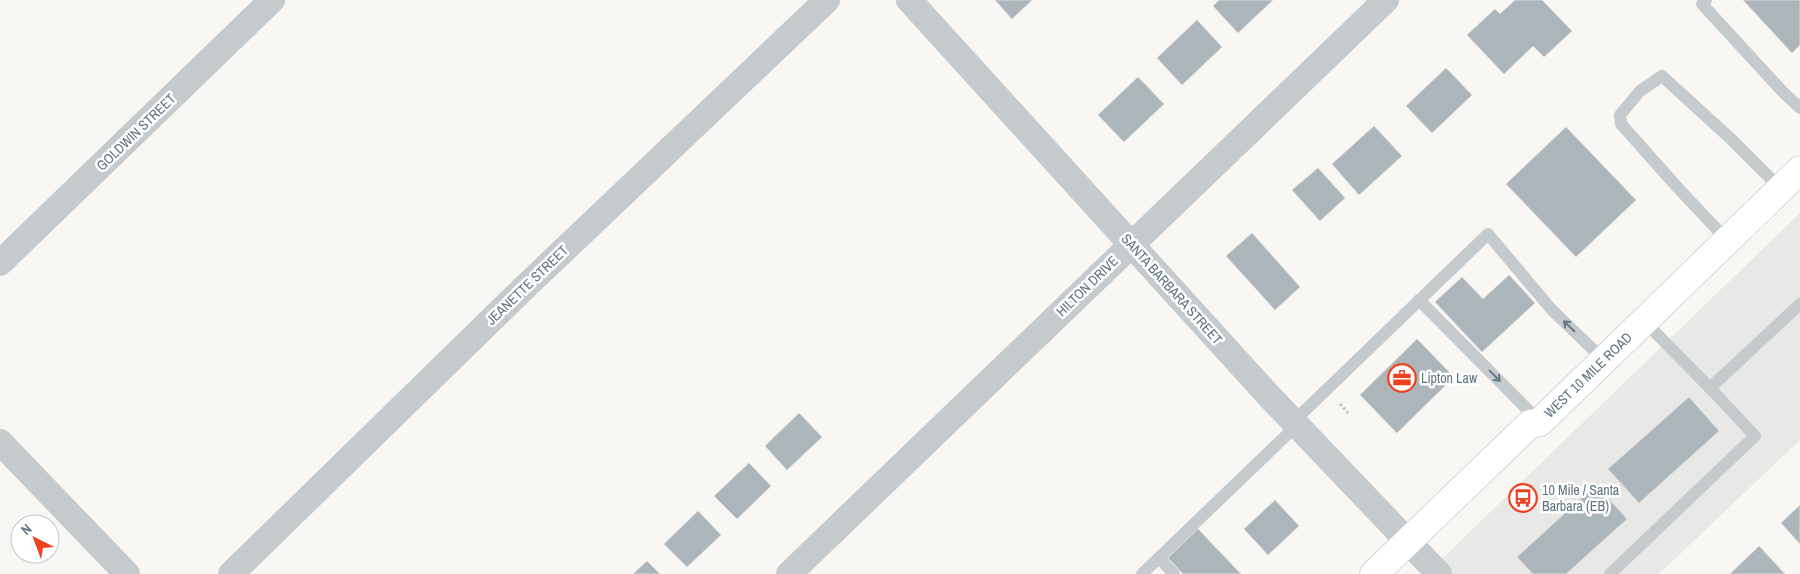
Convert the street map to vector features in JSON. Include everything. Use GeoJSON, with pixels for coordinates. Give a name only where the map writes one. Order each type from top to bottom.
{"type":"FeatureCollection","features":[{"type":"Feature","properties":{"kind":"main road","name":"WEST 10 MILE ROAD"},"geometry":{"type":"LineString","coordinates":[[1374,574],[1530,424],[1540,422],[1800,170]]}},
{"type":"Feature","properties":{"kind":"street","name":"GOLDWIN STREET"},"geometry":{"type":"LineString","coordinates":[[0,263],[272,0]]}},
{"type":"Feature","properties":{"kind":"street","name":"JEANETTE STREET"},"geometry":{"type":"LineString","coordinates":[[231,574],[524,288],[827,0]]}},
{"type":"Feature","properties":{"kind":"street","name":"SANTA BARBARA STREET"},"geometry":{"type":"LineString","coordinates":[[909,0],[1295,424],[1439,574]]}},
{"type":"Feature","properties":{"kind":"street","name":"HILTON DRIVE"},"geometry":{"type":"LineString","coordinates":[[789,574],[1386,0]]}},
{"type":"Feature","properties":{"kind":"street"},"geometry":{"type":"LineString","coordinates":[[0,442],[127,574]]}},
{"type":"Feature","properties":{"kind":"lane"},"geometry":{"type":"LineString","coordinates":[[1706,0],[1702,4],[1800,108]]}},
{"type":"Feature","properties":{"kind":"lane"},"geometry":{"type":"LineString","coordinates":[[1728,240],[1621,124],[1620,115],[1640,91],[1662,76],[1731,139],[1781,189]]}},
{"type":"Feature","properties":{"kind":"lane"},"geometry":{"type":"LineString","coordinates":[[1142,574],[1488,234],[1552,310],[1604,360]]}},
{"type":"Feature","properties":{"kind":"lane"},"geometry":{"type":"LineString","coordinates":[[1419,300],[1540,422]]}},
{"type":"Feature","properties":{"kind":"lane"},"geometry":{"type":"LineString","coordinates":[[1710,388],[1800,304]]}},
{"type":"Feature","properties":{"kind":"lane"},"geometry":{"type":"LineString","coordinates":[[1610,574],[1755,436],[1644,321]]}},
{"type":"Feature","properties":{"kind":"lane"},"geometry":{"type":"LineString","coordinates":[[1159,558],[1174,574]]}},
{"type":"Feature","properties":{"kind":"shaded area"},"geometry":{"type":"Polygon","coordinates":[[[1800,213],[1800,440],[1659,574],[1426,574],[1800,213]]]}},
{"type":"Feature","properties":{"kind":"building"},"geometry":{"type":"Polygon","coordinates":[[[995,0],[1032,0],[1012,19],[995,0]]]}},
{"type":"Feature","properties":{"kind":"building"},"geometry":{"type":"Polygon","coordinates":[[[1219,0],[1273,0],[1238,33],[1213,6],[1219,0]]]}},
{"type":"Feature","properties":{"kind":"building"},"geometry":{"type":"Polygon","coordinates":[[[1515,0],[1542,0],[1572,31],[1544,57],[1533,46],[1504,74],[1467,35],[1495,9],[1500,14],[1515,0]]]}},
{"type":"Feature","properties":{"kind":"building"},"geometry":{"type":"Polygon","coordinates":[[[1743,0],[1800,0],[1800,45],[1792,53],[1743,0]]]}},
{"type":"Feature","properties":{"kind":"building"},"geometry":{"type":"Polygon","coordinates":[[[1197,20],[1222,47],[1182,85],[1157,58],[1197,20]]]}},
{"type":"Feature","properties":{"kind":"building"},"geometry":{"type":"Polygon","coordinates":[[[1446,68],[1472,95],[1432,133],[1406,106],[1446,68]]]}},
{"type":"Feature","properties":{"kind":"building"},"geometry":{"type":"Polygon","coordinates":[[[1138,77],[1164,104],[1124,142],[1098,115],[1138,77]]]}},
{"type":"Feature","properties":{"kind":"building"},"geometry":{"type":"Polygon","coordinates":[[[1374,126],[1402,156],[1359,195],[1332,164],[1374,126]]]}},
{"type":"Feature","properties":{"kind":"building"},"geometry":{"type":"Polygon","coordinates":[[[1566,127],[1636,200],[1576,257],[1506,184],[1566,127]]]}},
{"type":"Feature","properties":{"kind":"building"},"geometry":{"type":"Polygon","coordinates":[[[1318,168],[1345,198],[1320,221],[1292,190],[1318,168]]]}},
{"type":"Feature","properties":{"kind":"building"},"geometry":{"type":"Polygon","coordinates":[[[1252,233],[1300,287],[1275,310],[1226,256],[1252,233]]]}},
{"type":"Feature","properties":{"kind":"building"},"geometry":{"type":"Polygon","coordinates":[[[1509,275],[1535,303],[1482,352],[1435,302],[1462,277],[1483,299],[1509,275]]]}},
{"type":"Feature","properties":{"kind":"building"},"geometry":{"type":"Polygon","coordinates":[[[1417,339],[1454,377],[1397,433],[1360,395],[1417,339]]]}},
{"type":"Feature","properties":{"kind":"building"},"geometry":{"type":"Polygon","coordinates":[[[1689,397],[1719,431],[1639,503],[1608,469],[1689,397]]]}},
{"type":"Feature","properties":{"kind":"building"},"geometry":{"type":"Polygon","coordinates":[[[799,413],[822,437],[787,470],[765,446],[799,413]]]}},
{"type":"Feature","properties":{"kind":"building"},"geometry":{"type":"Polygon","coordinates":[[[749,463],[771,486],[737,519],[714,496],[749,463]]]}},
{"type":"Feature","properties":{"kind":"building"},"geometry":{"type":"Polygon","coordinates":[[[1596,485],[1627,519],[1566,574],[1533,574],[1517,557],[1596,485]]]}},
{"type":"Feature","properties":{"kind":"building"},"geometry":{"type":"Polygon","coordinates":[[[1275,500],[1299,526],[1268,555],[1244,529],[1275,500]]]}},
{"type":"Feature","properties":{"kind":"building"},"geometry":{"type":"Polygon","coordinates":[[[1800,505],[1800,544],[1781,523],[1800,505]]]}},
{"type":"Feature","properties":{"kind":"building"},"geometry":{"type":"Polygon","coordinates":[[[698,511],[721,535],[687,567],[664,544],[698,511]]]}},
{"type":"Feature","properties":{"kind":"building"},"geometry":{"type":"Polygon","coordinates":[[[1198,529],[1241,574],[1183,574],[1168,558],[1198,529]]]}},
{"type":"Feature","properties":{"kind":"building"},"geometry":{"type":"Polygon","coordinates":[[[1759,546],[1785,574],[1730,574],[1759,546]]]}},
{"type":"Feature","properties":{"kind":"building"},"geometry":{"type":"Polygon","coordinates":[[[647,561],[660,574],[633,574],[647,561]]]}},
{"type":"Feature","properties":{"kind":"place","name":"Lipton Law"},"geometry":{"type":"Point","coordinates":[1402,378]}},
{"type":"Feature","properties":{"kind":"place","name":"10 Mile / Santa Barbara (EB)"},"geometry":{"type":"Point","coordinates":[1523,498]}}]}
